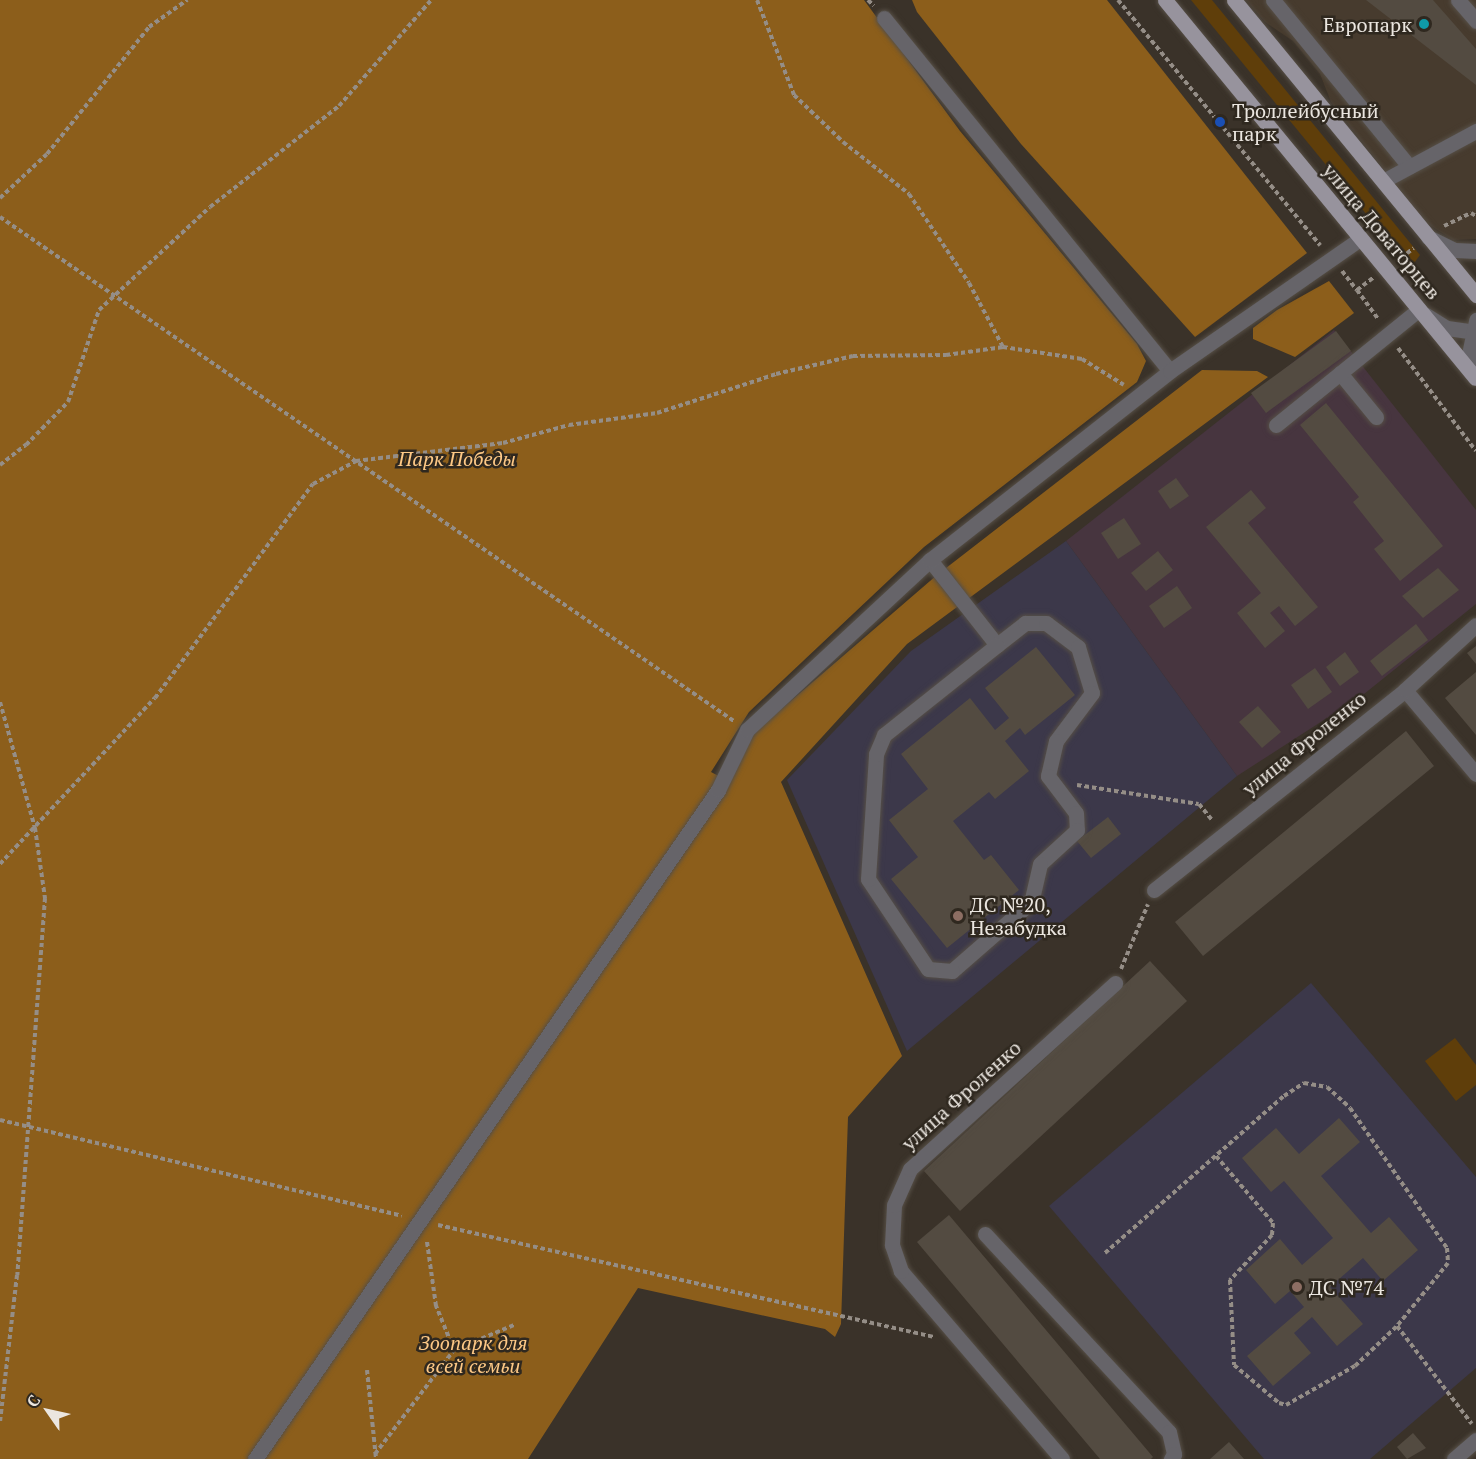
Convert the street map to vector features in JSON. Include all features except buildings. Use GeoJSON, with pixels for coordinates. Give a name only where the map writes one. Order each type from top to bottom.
{"type":"FeatureCollection","features":[{"type":"Feature","properties":{"kind":"main road","name":"улица Доваторцев"},"geometry":{"type":"LineString","coordinates":[[1165,0],[1475,377]]}},
{"type":"Feature","properties":{"kind":"main road","name":"улица Доваторцев"},"geometry":{"type":"LineString","coordinates":[[1234,0],[1476,295]]}},
{"type":"Feature","properties":{"kind":"street"},"geometry":{"type":"LineString","coordinates":[[1273,0],[1409,166]]}},
{"type":"Feature","properties":{"kind":"street"},"geometry":{"type":"LineString","coordinates":[[1458,0],[1476,21]]}},
{"type":"Feature","properties":{"kind":"street"},"geometry":{"type":"LineString","coordinates":[[884,18],[1170,372]]}},
{"type":"Feature","properties":{"kind":"street"},"geometry":{"type":"LineString","coordinates":[[1383,181],[1476,131]]}},
{"type":"Feature","properties":{"kind":"street"},"geometry":{"type":"LineString","coordinates":[[1428,237],[1455,250],[1476,251]]}},
{"type":"Feature","properties":{"kind":"street"},"geometry":{"type":"LineString","coordinates":[[255,1459],[422,1227],[718,790],[747,730],[930,560],[1170,372],[1333,261],[1360,239]]}},
{"type":"Feature","properties":{"kind":"street"},"geometry":{"type":"LineString","coordinates":[[1276,425],[1421,311],[1447,328],[1474,328],[1468,354],[1475,377]]}},
{"type":"Feature","properties":{"kind":"street"},"geometry":{"type":"LineString","coordinates":[[1340,373],[1376,417]]}},
{"type":"Feature","properties":{"kind":"street"},"geometry":{"type":"LineString","coordinates":[[930,560],[997,645]]}},
{"type":"Feature","properties":{"kind":"street"},"geometry":{"type":"LineString","coordinates":[[1025,623],[1046,623],[1078,647],[1092,693],[1056,741],[1048,776],[1076,813],[1077,830],[1040,864],[1031,902],[952,971],[928,969],[868,879],[876,754],[884,735],[997,645],[1025,623]]}},
{"type":"Feature","properties":{"kind":"street","name":"улица Фроленко"},"geometry":{"type":"LineString","coordinates":[[1154,890],[1405,690],[1476,625]]}},
{"type":"Feature","properties":{"kind":"street"},"geometry":{"type":"LineString","coordinates":[[1405,690],[1476,774]]}},
{"type":"Feature","properties":{"kind":"street","name":"улица Фроленко"},"geometry":{"type":"LineString","coordinates":[[1062,1459],[901,1271],[892,1245],[894,1205],[910,1169],[1115,983]]}},
{"type":"Feature","properties":{"kind":"street"},"geometry":{"type":"LineString","coordinates":[[985,1234],[1169,1432],[1174,1454],[1171,1459]]}},
{"type":"Feature","properties":{"kind":"street"},"geometry":{"type":"LineString","coordinates":[[1454,1459],[1476,1440]]}},
{"type":"Feature","properties":{"kind":"path"},"geometry":{"type":"LineString","coordinates":[[0,198],[47,154],[149,27],[187,0]]}},
{"type":"Feature","properties":{"kind":"path"},"geometry":{"type":"LineString","coordinates":[[0,465],[26,445],[68,402],[99,310],[141,268],[210,207],[339,106],[431,0]]}},
{"type":"Feature","properties":{"kind":"path"},"geometry":{"type":"LineString","coordinates":[[757,0],[794,95],[843,142],[909,194],[964,274],[1003,347]]}},
{"type":"Feature","properties":{"kind":"path"},"geometry":{"type":"LineString","coordinates":[[1118,0],[1333,261]]}},
{"type":"Feature","properties":{"kind":"path"},"geometry":{"type":"LineString","coordinates":[[1452,220],[1476,215]]}},
{"type":"Feature","properties":{"kind":"path"},"geometry":{"type":"LineString","coordinates":[[0,217],[747,730]]}},
{"type":"Feature","properties":{"kind":"path"},"geometry":{"type":"LineString","coordinates":[[1357,290],[1388,335],[1476,451]]}},
{"type":"Feature","properties":{"kind":"path"},"geometry":{"type":"LineString","coordinates":[[0,864],[155,698],[313,484],[356,461],[503,443],[569,425],[657,413],[776,374],[853,356],[946,355],[1003,347],[1082,359],[1131,391]]}},
{"type":"Feature","properties":{"kind":"path"},"geometry":{"type":"LineString","coordinates":[[0,702],[35,828],[45,898],[29,1127],[0,1421]]}},
{"type":"Feature","properties":{"kind":"path"},"geometry":{"type":"LineString","coordinates":[[1052,782],[1198,804],[1224,834]]}},
{"type":"Feature","properties":{"kind":"path"},"geometry":{"type":"LineString","coordinates":[[1115,983],[1154,890]]}},
{"type":"Feature","properties":{"kind":"path"},"geometry":{"type":"LineString","coordinates":[[1105,1253],[1216,1156],[1304,1083],[1327,1087],[1350,1108],[1447,1248],[1448,1263],[1397,1326],[1355,1366],[1286,1405],[1279,1403],[1234,1365],[1230,1280],[1272,1235],[1273,1222],[1216,1156]]}},
{"type":"Feature","properties":{"kind":"path"},"geometry":{"type":"LineString","coordinates":[[0,1120],[422,1227],[961,1343]]}},
{"type":"Feature","properties":{"kind":"path"},"geometry":{"type":"LineString","coordinates":[[422,1227],[436,1306],[454,1350]]}},
{"type":"Feature","properties":{"kind":"path"},"geometry":{"type":"LineString","coordinates":[[376,1456],[454,1350],[514,1325]]}},
{"type":"Feature","properties":{"kind":"path"},"geometry":{"type":"LineString","coordinates":[[1397,1326],[1476,1429]]}},
{"type":"Feature","properties":{"kind":"path"},"geometry":{"type":"LineString","coordinates":[[367,1370],[376,1456]]}},
{"type":"Feature","properties":{"kind":"shaded area"},"geometry":{"type":"Polygon","coordinates":[[[1191,0],[1212,0],[1420,255],[1412,266],[1408,265],[1191,0]]]}},
{"type":"Feature","properties":{"kind":"shaded area"},"geometry":{"type":"Polygon","coordinates":[[[1246,0],[1476,0],[1476,239],[1453,240],[1425,222],[1331,102],[1320,74],[1293,41],[1265,22],[1246,0]]]}},
{"type":"Feature","properties":{"kind":"shaded area"},"geometry":{"type":"Polygon","coordinates":[[[1334,330],[1476,510],[1476,604],[1364,694],[1237,776],[1066,541],[1334,330]]]}},
{"type":"Feature","properties":{"kind":"shaded area","name":"ДС №20, Незабудка"},"geometry":{"type":"Polygon","coordinates":[[[1066,541],[1237,776],[907,1051],[787,780],[911,651],[1066,541]]]}},
{"type":"Feature","properties":{"kind":"shaded area","name":"ДС №74"},"geometry":{"type":"Polygon","coordinates":[[[1311,983],[1476,1177],[1476,1368],[1370,1459],[1264,1459],[1049,1206],[1311,983]]]}},
{"type":"Feature","properties":{"kind":"shaded area"},"geometry":{"type":"Polygon","coordinates":[[[1455,1038],[1476,1065],[1476,1085],[1456,1101],[1425,1061],[1455,1038]]]}},
{"type":"Feature","properties":{"kind":"green space","name":"Парк Победы"},"geometry":{"type":"Polygon","coordinates":[[[0,0],[864,0],[960,131],[1137,344],[1146,361],[1137,382],[924,547],[749,712],[711,772],[728,781],[756,731],[937,575],[1202,370],[1257,371],[1268,377],[907,644],[781,782],[902,1056],[848,1117],[841,1324],[835,1337],[825,1329],[638,1288],[528,1459],[0,1459],[0,0]]]}},
{"type":"Feature","properties":{"kind":"green space"},"geometry":{"type":"Polygon","coordinates":[[[912,0],[1107,0],[1307,253],[1195,337],[1021,144],[917,12],[912,0]]]}},
{"type":"Feature","properties":{"kind":"green space"},"geometry":{"type":"Polygon","coordinates":[[[1329,281],[1354,313],[1295,357],[1253,339],[1253,328],[1277,310],[1329,281]]]}},
{"type":"Feature","properties":{"kind":"place","name":"Европарк"},"geometry":{"type":"Point","coordinates":[1424,24]}},
{"type":"Feature","properties":{"kind":"place","name":"Троллейбусный парк"},"geometry":{"type":"Point","coordinates":[1220,122]}},
{"type":"Feature","properties":{"kind":"place","name":"ДС №20, Незабудка"},"geometry":{"type":"Point","coordinates":[958,916]}},
{"type":"Feature","properties":{"kind":"place","name":"ДС №74"},"geometry":{"type":"Point","coordinates":[1297,1287]}},
{"type":"Feature","properties":{"kind":"park label","name":"Зоопарк для всей семьи"},"geometry":{"type":"Point","coordinates":[473,1354]}}]}
